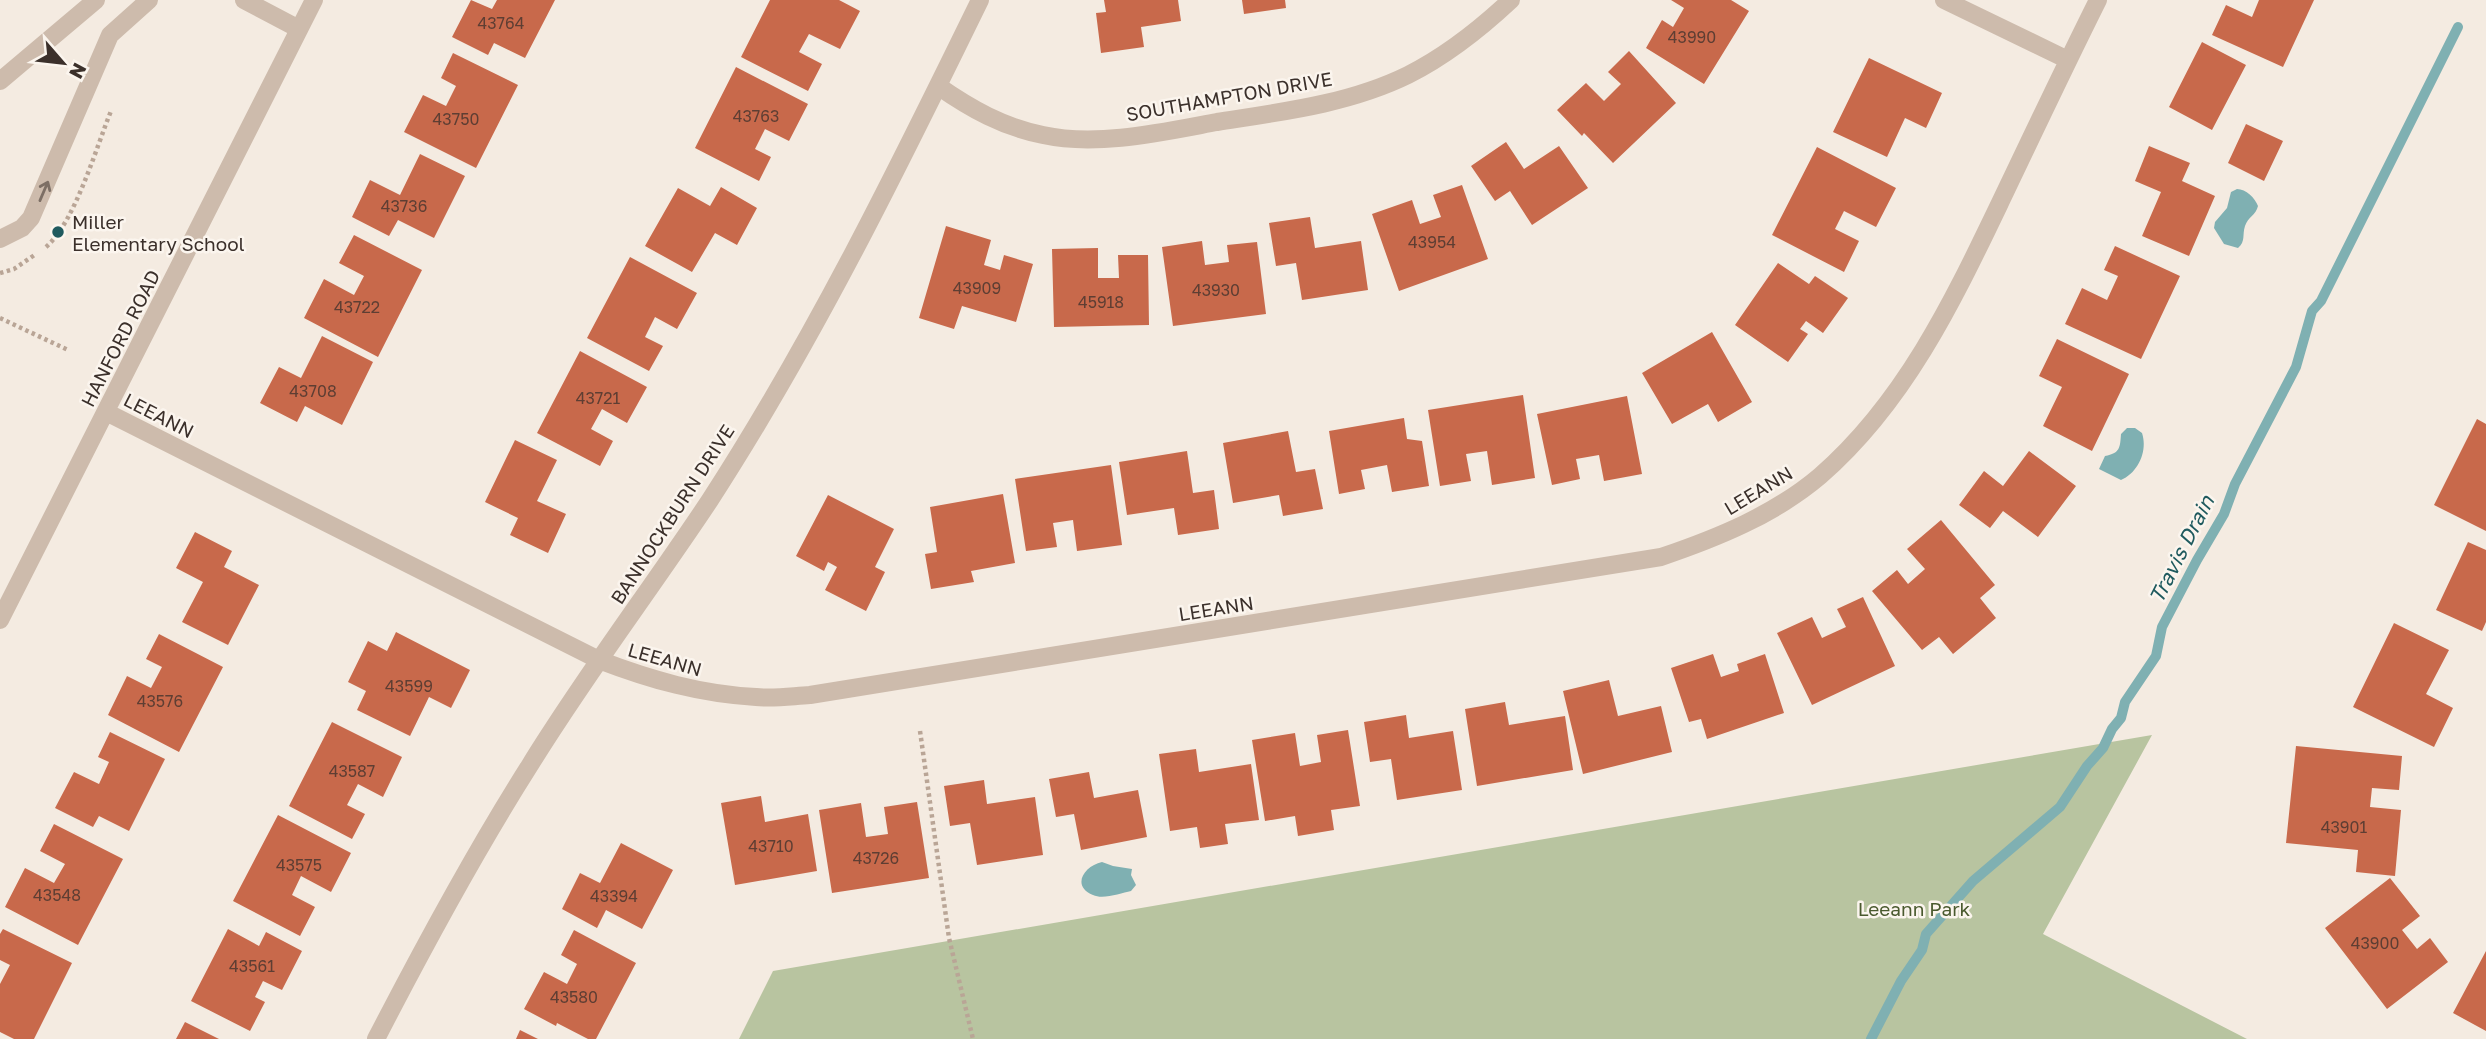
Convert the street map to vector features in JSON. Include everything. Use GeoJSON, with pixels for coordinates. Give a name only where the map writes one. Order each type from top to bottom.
{"type":"FeatureCollection","features":[{"type":"Feature","properties":{"kind":"street"},"geometry":{"type":"LineString","coordinates":[[0,81],[96,0]]}},
{"type":"Feature","properties":{"kind":"street"},"geometry":{"type":"LineString","coordinates":[[0,239],[22,228],[32,218],[110,35],[149,0]]}},
{"type":"Feature","properties":{"kind":"street"},"geometry":{"type":"LineString","coordinates":[[244,0],[299,29]]}},
{"type":"Feature","properties":{"kind":"street","name":"HANFORD ROAD"},"geometry":{"type":"LineString","coordinates":[[0,620],[313,0]]}},
{"type":"Feature","properties":{"kind":"street","name":"BANNOCKBURN DRIVE"},"geometry":{"type":"LineString","coordinates":[[376,1039],[477,852],[530,764],[710,499],[782,382],[911,141],[980,0]]}},
{"type":"Feature","properties":{"kind":"street","name":"SOUTHAMPTON DRIVE"},"geometry":{"type":"LineString","coordinates":[[938,86],[980,113],[1007,125],[1045,136],[1086,139],[1144,135],[1309,107],[1372,90],[1408,75],[1453,49],[1511,0]]}},
{"type":"Feature","properties":{"kind":"street"},"geometry":{"type":"LineString","coordinates":[[1944,0],[2068,61]]}},
{"type":"Feature","properties":{"kind":"street","name":"LEEANN"},"geometry":{"type":"LineString","coordinates":[[106,412],[599,660],[653,680],[708,692],[759,698],[810,695],[1661,557],[1714,539],[1775,508],[1819,476],[1863,433],[1901,386],[1957,293],[2098,0]]}},
{"type":"Feature","properties":{"kind":"path"},"geometry":{"type":"LineString","coordinates":[[0,318],[68,350]]}},
{"type":"Feature","properties":{"kind":"path"},"geometry":{"type":"LineString","coordinates":[[920,731],[950,938],[973,1039]]}},
{"type":"Feature","properties":{"kind":"green space","name":"Leeann Park"},"geometry":{"type":"Polygon","coordinates":[[[2152,735],[2043,934],[2247,1039],[739,1039],[773,971],[2152,735]]]}},
{"type":"Feature","properties":{"kind":"water"},"geometry":{"type":"Polygon","coordinates":[[[2237,189],[2250,194],[2258,206],[2246,223],[2243,240],[2238,248],[2224,244],[2214,228],[2215,222],[2227,208],[2231,192],[2237,189]]]}},
{"type":"Feature","properties":{"kind":"water"},"geometry":{"type":"Polygon","coordinates":[[[2127,428],[2135,428],[2142,433],[2144,447],[2137,467],[2121,480],[2099,469],[2105,456],[2118,449],[2121,434],[2127,428]]]}},
{"type":"Feature","properties":{"kind":"water"},"geometry":{"type":"Polygon","coordinates":[[[1102,862],[1132,869],[1131,875],[1136,885],[1131,891],[1107,896],[1097,896],[1086,891],[1081,882],[1082,877],[1090,868],[1102,862]]]}},
{"type":"Feature","properties":{"kind":"building"},"geometry":{"type":"Polygon","coordinates":[[[471,0],[492,9],[497,0],[555,0],[525,58],[494,43],[488,55],[452,37],[471,0]]]}},
{"type":"Feature","properties":{"kind":"building"},"geometry":{"type":"Polygon","coordinates":[[[770,0],[839,0],[860,11],[840,49],[809,34],[799,52],[822,64],[808,91],[741,57],[770,0]]]}},
{"type":"Feature","properties":{"kind":"building"},"geometry":{"type":"Polygon","coordinates":[[[1104,0],[1178,0],[1181,21],[1141,27],[1144,47],[1101,53],[1096,13],[1106,12],[1104,0]]]}},
{"type":"Feature","properties":{"kind":"building"},"geometry":{"type":"Polygon","coordinates":[[[1242,0],[1285,0],[1286,8],[1244,14],[1242,0]]]}},
{"type":"Feature","properties":{"kind":"building"},"geometry":{"type":"Polygon","coordinates":[[[1671,0],[1731,0],[1749,11],[1704,84],[1646,48],[1662,20],[1673,27],[1684,8],[1671,0]]]}},
{"type":"Feature","properties":{"kind":"building"},"geometry":{"type":"Polygon","coordinates":[[[2259,0],[2314,0],[2283,67],[2212,35],[2226,5],[2252,17],[2259,0]]]}},
{"type":"Feature","properties":{"kind":"building"},"geometry":{"type":"Polygon","coordinates":[[[2202,42],[2246,65],[2212,130],[2169,107],[2202,42]]]}},
{"type":"Feature","properties":{"kind":"building"},"geometry":{"type":"Polygon","coordinates":[[[1629,51],[1676,103],[1613,163],[1557,110],[1586,83],[1604,101],[1621,84],[1608,72],[1629,51]]]}},
{"type":"Feature","properties":{"kind":"building"},"geometry":{"type":"Polygon","coordinates":[[[453,53],[518,85],[476,168],[404,132],[423,95],[446,106],[456,86],[441,78],[453,53]]]}},
{"type":"Feature","properties":{"kind":"building"},"geometry":{"type":"Polygon","coordinates":[[[1869,58],[1942,93],[1926,128],[1905,118],[1887,157],[1833,132],[1869,58]]]}},
{"type":"Feature","properties":{"kind":"building"},"geometry":{"type":"Polygon","coordinates":[[[736,67],[808,104],[789,141],[765,129],[755,149],[771,157],[759,181],[695,148],[736,67]]]}},
{"type":"Feature","properties":{"kind":"building"},"geometry":{"type":"Polygon","coordinates":[[[2246,124],[2283,141],[2264,181],[2228,163],[2246,124]]]}},
{"type":"Feature","properties":{"kind":"building"},"geometry":{"type":"Polygon","coordinates":[[[1506,142],[1524,169],[1559,146],[1588,188],[1532,225],[1510,191],[1495,201],[1471,166],[1506,142]]]}},
{"type":"Feature","properties":{"kind":"building"},"geometry":{"type":"Polygon","coordinates":[[[2149,146],[2190,163],[2182,181],[2215,196],[2189,256],[2142,236],[2161,192],[2135,181],[2149,146]]]}},
{"type":"Feature","properties":{"kind":"building"},"geometry":{"type":"Polygon","coordinates":[[[1817,147],[1896,188],[1876,227],[1844,211],[1835,229],[1859,241],[1844,272],[1772,235],[1817,147]]]}},
{"type":"Feature","properties":{"kind":"building"},"geometry":{"type":"Polygon","coordinates":[[[420,154],[465,176],[434,238],[398,220],[389,236],[352,217],[370,180],[400,195],[420,154]]]}},
{"type":"Feature","properties":{"kind":"building"},"geometry":{"type":"Polygon","coordinates":[[[1462,185],[1488,259],[1399,291],[1372,214],[1412,200],[1420,224],[1441,217],[1433,195],[1462,185]]]}},
{"type":"Feature","properties":{"kind":"building"},"geometry":{"type":"Polygon","coordinates":[[[721,187],[757,208],[737,245],[715,233],[692,272],[645,246],[678,188],[710,206],[721,187]]]}},
{"type":"Feature","properties":{"kind":"building"},"geometry":{"type":"Polygon","coordinates":[[[1310,217],[1315,248],[1361,241],[1368,290],[1302,300],[1296,263],[1276,266],[1269,223],[1310,217]]]}},
{"type":"Feature","properties":{"kind":"building"},"geometry":{"type":"Polygon","coordinates":[[[946,226],[991,240],[984,265],[1000,270],[1004,255],[1033,264],[1016,322],[962,306],[954,329],[919,318],[946,226]]]}},
{"type":"Feature","properties":{"kind":"building"},"geometry":{"type":"Polygon","coordinates":[[[354,235],[422,270],[378,357],[304,318],[324,279],[354,295],[364,276],[339,263],[354,235]]]}},
{"type":"Feature","properties":{"kind":"building"},"geometry":{"type":"Polygon","coordinates":[[[1202,241],[1205,265],[1229,262],[1227,245],[1257,242],[1266,314],[1173,326],[1162,247],[1202,241]]]}},
{"type":"Feature","properties":{"kind":"building"},"geometry":{"type":"Polygon","coordinates":[[[2115,246],[2180,276],[2141,359],[2065,324],[2082,288],[2107,300],[2118,276],[2104,270],[2115,246]]]}},
{"type":"Feature","properties":{"kind":"building"},"geometry":{"type":"Polygon","coordinates":[[[1098,248],[1098,278],[1119,278],[1118,255],[1148,255],[1149,325],[1054,327],[1052,249],[1098,248]]]}},
{"type":"Feature","properties":{"kind":"building"},"geometry":{"type":"Polygon","coordinates":[[[630,257],[697,293],[677,329],[655,317],[645,337],[663,346],[649,371],[587,338],[630,257]]]}},
{"type":"Feature","properties":{"kind":"building"},"geometry":{"type":"Polygon","coordinates":[[[1778,263],[1809,284],[1815,276],[1848,298],[1823,333],[1806,321],[1800,329],[1808,334],[1788,362],[1735,325],[1778,263]]]}},
{"type":"Feature","properties":{"kind":"building"},"geometry":{"type":"Polygon","coordinates":[[[1712,332],[1752,402],[1718,422],[1708,404],[1672,424],[1642,373],[1712,332]]]}},
{"type":"Feature","properties":{"kind":"building"},"geometry":{"type":"Polygon","coordinates":[[[322,336],[373,362],[342,425],[305,406],[297,422],[260,403],[279,367],[301,378],[322,336]]]}},
{"type":"Feature","properties":{"kind":"building"},"geometry":{"type":"Polygon","coordinates":[[[2057,339],[2129,374],[2092,451],[2043,426],[2062,387],[2039,376],[2057,339]]]}},
{"type":"Feature","properties":{"kind":"building"},"geometry":{"type":"Polygon","coordinates":[[[580,351],[647,387],[627,423],[602,409],[591,429],[613,441],[600,466],[537,433],[580,351]]]}},
{"type":"Feature","properties":{"kind":"building"},"geometry":{"type":"Polygon","coordinates":[[[1523,395],[1535,478],[1492,485],[1487,451],[1466,454],[1471,481],[1440,486],[1428,410],[1523,395]]]}},
{"type":"Feature","properties":{"kind":"building"},"geometry":{"type":"Polygon","coordinates":[[[1627,396],[1642,474],[1604,481],[1599,455],[1576,459],[1580,479],[1552,485],[1537,414],[1627,396]]]}},
{"type":"Feature","properties":{"kind":"building"},"geometry":{"type":"Polygon","coordinates":[[[1404,418],[1407,439],[1422,441],[1429,486],[1392,492],[1387,465],[1361,470],[1365,489],[1339,494],[1329,431],[1404,418]]]}},
{"type":"Feature","properties":{"kind":"building"},"geometry":{"type":"Polygon","coordinates":[[[2477,419],[2486,424],[2486,531],[2434,505],[2477,419]]]}},
{"type":"Feature","properties":{"kind":"building"},"geometry":{"type":"Polygon","coordinates":[[[1288,431],[1296,472],[1315,469],[1323,509],[1283,516],[1279,495],[1233,503],[1223,443],[1288,431]]]}},
{"type":"Feature","properties":{"kind":"building"},"geometry":{"type":"Polygon","coordinates":[[[515,440],[557,460],[537,501],[566,514],[548,553],[510,535],[518,518],[485,502],[515,440]]]}},
{"type":"Feature","properties":{"kind":"building"},"geometry":{"type":"Polygon","coordinates":[[[1187,451],[1193,493],[1214,490],[1219,529],[1178,535],[1174,508],[1127,515],[1119,462],[1187,451]]]}},
{"type":"Feature","properties":{"kind":"building"},"geometry":{"type":"Polygon","coordinates":[[[2029,451],[2076,486],[2038,537],[2003,511],[1990,528],[1959,505],[1984,471],[2003,486],[2029,451]]]}},
{"type":"Feature","properties":{"kind":"building"},"geometry":{"type":"Polygon","coordinates":[[[1111,465],[1122,545],[1077,551],[1073,520],[1053,523],[1057,547],[1026,551],[1015,479],[1111,465]]]}},
{"type":"Feature","properties":{"kind":"building"},"geometry":{"type":"Polygon","coordinates":[[[1003,494],[1015,563],[971,571],[974,582],[931,589],[925,554],[937,552],[930,507],[1003,494]]]}},
{"type":"Feature","properties":{"kind":"building"},"geometry":{"type":"Polygon","coordinates":[[[828,495],[894,529],[875,567],[885,572],[866,611],[825,590],[837,567],[828,562],[824,571],[796,556],[828,495]]]}},
{"type":"Feature","properties":{"kind":"building"},"geometry":{"type":"Polygon","coordinates":[[[1941,520],[1995,585],[1980,598],[1996,618],[1953,654],[1939,637],[1922,650],[1872,591],[1897,570],[1908,584],[1925,569],[1907,549],[1941,520]]]}},
{"type":"Feature","properties":{"kind":"building"},"geometry":{"type":"Polygon","coordinates":[[[195,532],[232,551],[224,567],[259,585],[228,645],[182,622],[203,582],[176,568],[195,532]]]}},
{"type":"Feature","properties":{"kind":"building"},"geometry":{"type":"Polygon","coordinates":[[[2468,542],[2486,550],[2486,622],[2482,631],[2436,610],[2468,542]]]}},
{"type":"Feature","properties":{"kind":"building"},"geometry":{"type":"Polygon","coordinates":[[[1863,597],[1895,666],[1812,705],[1777,633],[1812,617],[1822,638],[1846,627],[1837,609],[1863,597]]]}},
{"type":"Feature","properties":{"kind":"building"},"geometry":{"type":"Polygon","coordinates":[[[2394,623],[2449,650],[2426,694],[2453,708],[2434,747],[2353,707],[2394,623]]]}},
{"type":"Feature","properties":{"kind":"building"},"geometry":{"type":"Polygon","coordinates":[[[396,632],[470,670],[451,708],[429,697],[410,736],[357,710],[366,691],[348,682],[368,641],[387,651],[396,632]]]}},
{"type":"Feature","properties":{"kind":"building"},"geometry":{"type":"Polygon","coordinates":[[[159,634],[223,667],[179,752],[108,715],[127,676],[151,688],[162,667],[146,659],[159,634]]]}},
{"type":"Feature","properties":{"kind":"building"},"geometry":{"type":"Polygon","coordinates":[[[1713,654],[1721,677],[1739,671],[1737,664],[1765,654],[1784,713],[1707,739],[1701,719],[1689,722],[1671,668],[1713,654]]]}},
{"type":"Feature","properties":{"kind":"building"},"geometry":{"type":"Polygon","coordinates":[[[1609,680],[1618,716],[1661,706],[1672,752],[1583,774],[1563,691],[1609,680]]]}},
{"type":"Feature","properties":{"kind":"building"},"geometry":{"type":"Polygon","coordinates":[[[1505,702],[1509,725],[1565,716],[1573,770],[1477,786],[1465,709],[1505,702]]]}},
{"type":"Feature","properties":{"kind":"building"},"geometry":{"type":"Polygon","coordinates":[[[1406,715],[1409,738],[1453,731],[1462,790],[1397,800],[1391,759],[1370,762],[1364,722],[1406,715]]]}},
{"type":"Feature","properties":{"kind":"building"},"geometry":{"type":"Polygon","coordinates":[[[332,722],[402,757],[383,797],[358,784],[347,805],[365,814],[352,839],[289,806],[332,722]]]}},
{"type":"Feature","properties":{"kind":"building"},"geometry":{"type":"Polygon","coordinates":[[[1348,730],[1360,806],[1331,810],[1334,830],[1298,836],[1295,816],[1265,821],[1252,740],[1295,733],[1300,766],[1321,762],[1317,735],[1348,730]]]}},
{"type":"Feature","properties":{"kind":"building"},"geometry":{"type":"Polygon","coordinates":[[[110,732],[165,759],[129,831],[99,816],[93,827],[55,808],[74,772],[99,784],[109,762],[98,757],[110,732]]]}},
{"type":"Feature","properties":{"kind":"building"},"geometry":{"type":"Polygon","coordinates":[[[2296,746],[2402,756],[2399,790],[2372,788],[2370,807],[2401,810],[2395,876],[2356,872],[2358,850],[2286,843],[2296,746]]]}},
{"type":"Feature","properties":{"kind":"building"},"geometry":{"type":"Polygon","coordinates":[[[1196,749],[1199,772],[1251,764],[1259,820],[1225,824],[1228,844],[1200,848],[1197,827],[1170,831],[1159,754],[1196,749]]]}},
{"type":"Feature","properties":{"kind":"building"},"geometry":{"type":"Polygon","coordinates":[[[1089,772],[1094,798],[1138,790],[1147,837],[1081,850],[1074,814],[1056,817],[1049,779],[1089,772]]]}},
{"type":"Feature","properties":{"kind":"building"},"geometry":{"type":"Polygon","coordinates":[[[984,780],[987,804],[1035,797],[1043,855],[977,865],[970,823],[950,826],[944,786],[984,780]]]}},
{"type":"Feature","properties":{"kind":"building"},"geometry":{"type":"Polygon","coordinates":[[[761,796],[765,822],[808,814],[817,871],[735,885],[721,803],[761,796]]]}},
{"type":"Feature","properties":{"kind":"building"},"geometry":{"type":"Polygon","coordinates":[[[917,802],[929,878],[832,893],[819,810],[861,803],[866,837],[888,834],[884,807],[917,802]]]}},
{"type":"Feature","properties":{"kind":"building"},"geometry":{"type":"Polygon","coordinates":[[[278,815],[351,853],[331,892],[301,876],[292,895],[315,907],[300,936],[233,901],[278,815]]]}},
{"type":"Feature","properties":{"kind":"building"},"geometry":{"type":"Polygon","coordinates":[[[54,824],[123,859],[78,945],[5,907],[25,868],[54,883],[65,864],[40,851],[54,824]]]}},
{"type":"Feature","properties":{"kind":"building"},"geometry":{"type":"Polygon","coordinates":[[[621,843],[673,870],[642,929],[606,910],[597,928],[562,909],[580,873],[600,883],[621,843]]]}},
{"type":"Feature","properties":{"kind":"building"},"geometry":{"type":"Polygon","coordinates":[[[2390,878],[2420,916],[2402,930],[2417,949],[2430,938],[2448,962],[2387,1009],[2325,928],[2390,878]]]}},
{"type":"Feature","properties":{"kind":"building"},"geometry":{"type":"Polygon","coordinates":[[[3,929],[72,963],[34,1039],[14,1039],[0,1032],[0,984],[10,965],[0,960],[0,934],[3,929]]]}},
{"type":"Feature","properties":{"kind":"building"},"geometry":{"type":"Polygon","coordinates":[[[228,929],[259,946],[266,932],[302,951],[282,990],[263,981],[255,997],[265,1002],[250,1031],[191,1001],[228,929]]]}},
{"type":"Feature","properties":{"kind":"building"},"geometry":{"type":"Polygon","coordinates":[[[574,930],[636,963],[596,1039],[588,1039],[557,1023],[556,1026],[524,1009],[544,972],[567,984],[577,964],[561,955],[574,930]]]}},
{"type":"Feature","properties":{"kind":"building"},"geometry":{"type":"Polygon","coordinates":[[[2486,951],[2486,1031],[2453,1013],[2486,951]]]}},
{"type":"Feature","properties":{"kind":"building"},"geometry":{"type":"Polygon","coordinates":[[[185,1022],[219,1039],[176,1039],[185,1022]]]}},
{"type":"Feature","properties":{"kind":"building"},"geometry":{"type":"Polygon","coordinates":[[[520,1030],[538,1039],[516,1039],[520,1030]]]}},
{"type":"Feature","properties":{"kind":"waterway","name":"Travis Drain"},"geometry":{"type":"LineString","coordinates":[[1871,1039],[1901,981],[1922,950],[1926,934],[1973,881],[2060,807],[2087,766],[2103,748],[2121,718],[2125,702],[2156,656],[2162,627],[2224,514],[2235,484],[2296,367],[2312,311],[2321,301],[2458,27]]}},
{"type":"Feature","properties":{"kind":"place","name":"Miller Elementary School"},"geometry":{"type":"Point","coordinates":[58,232]}}]}
